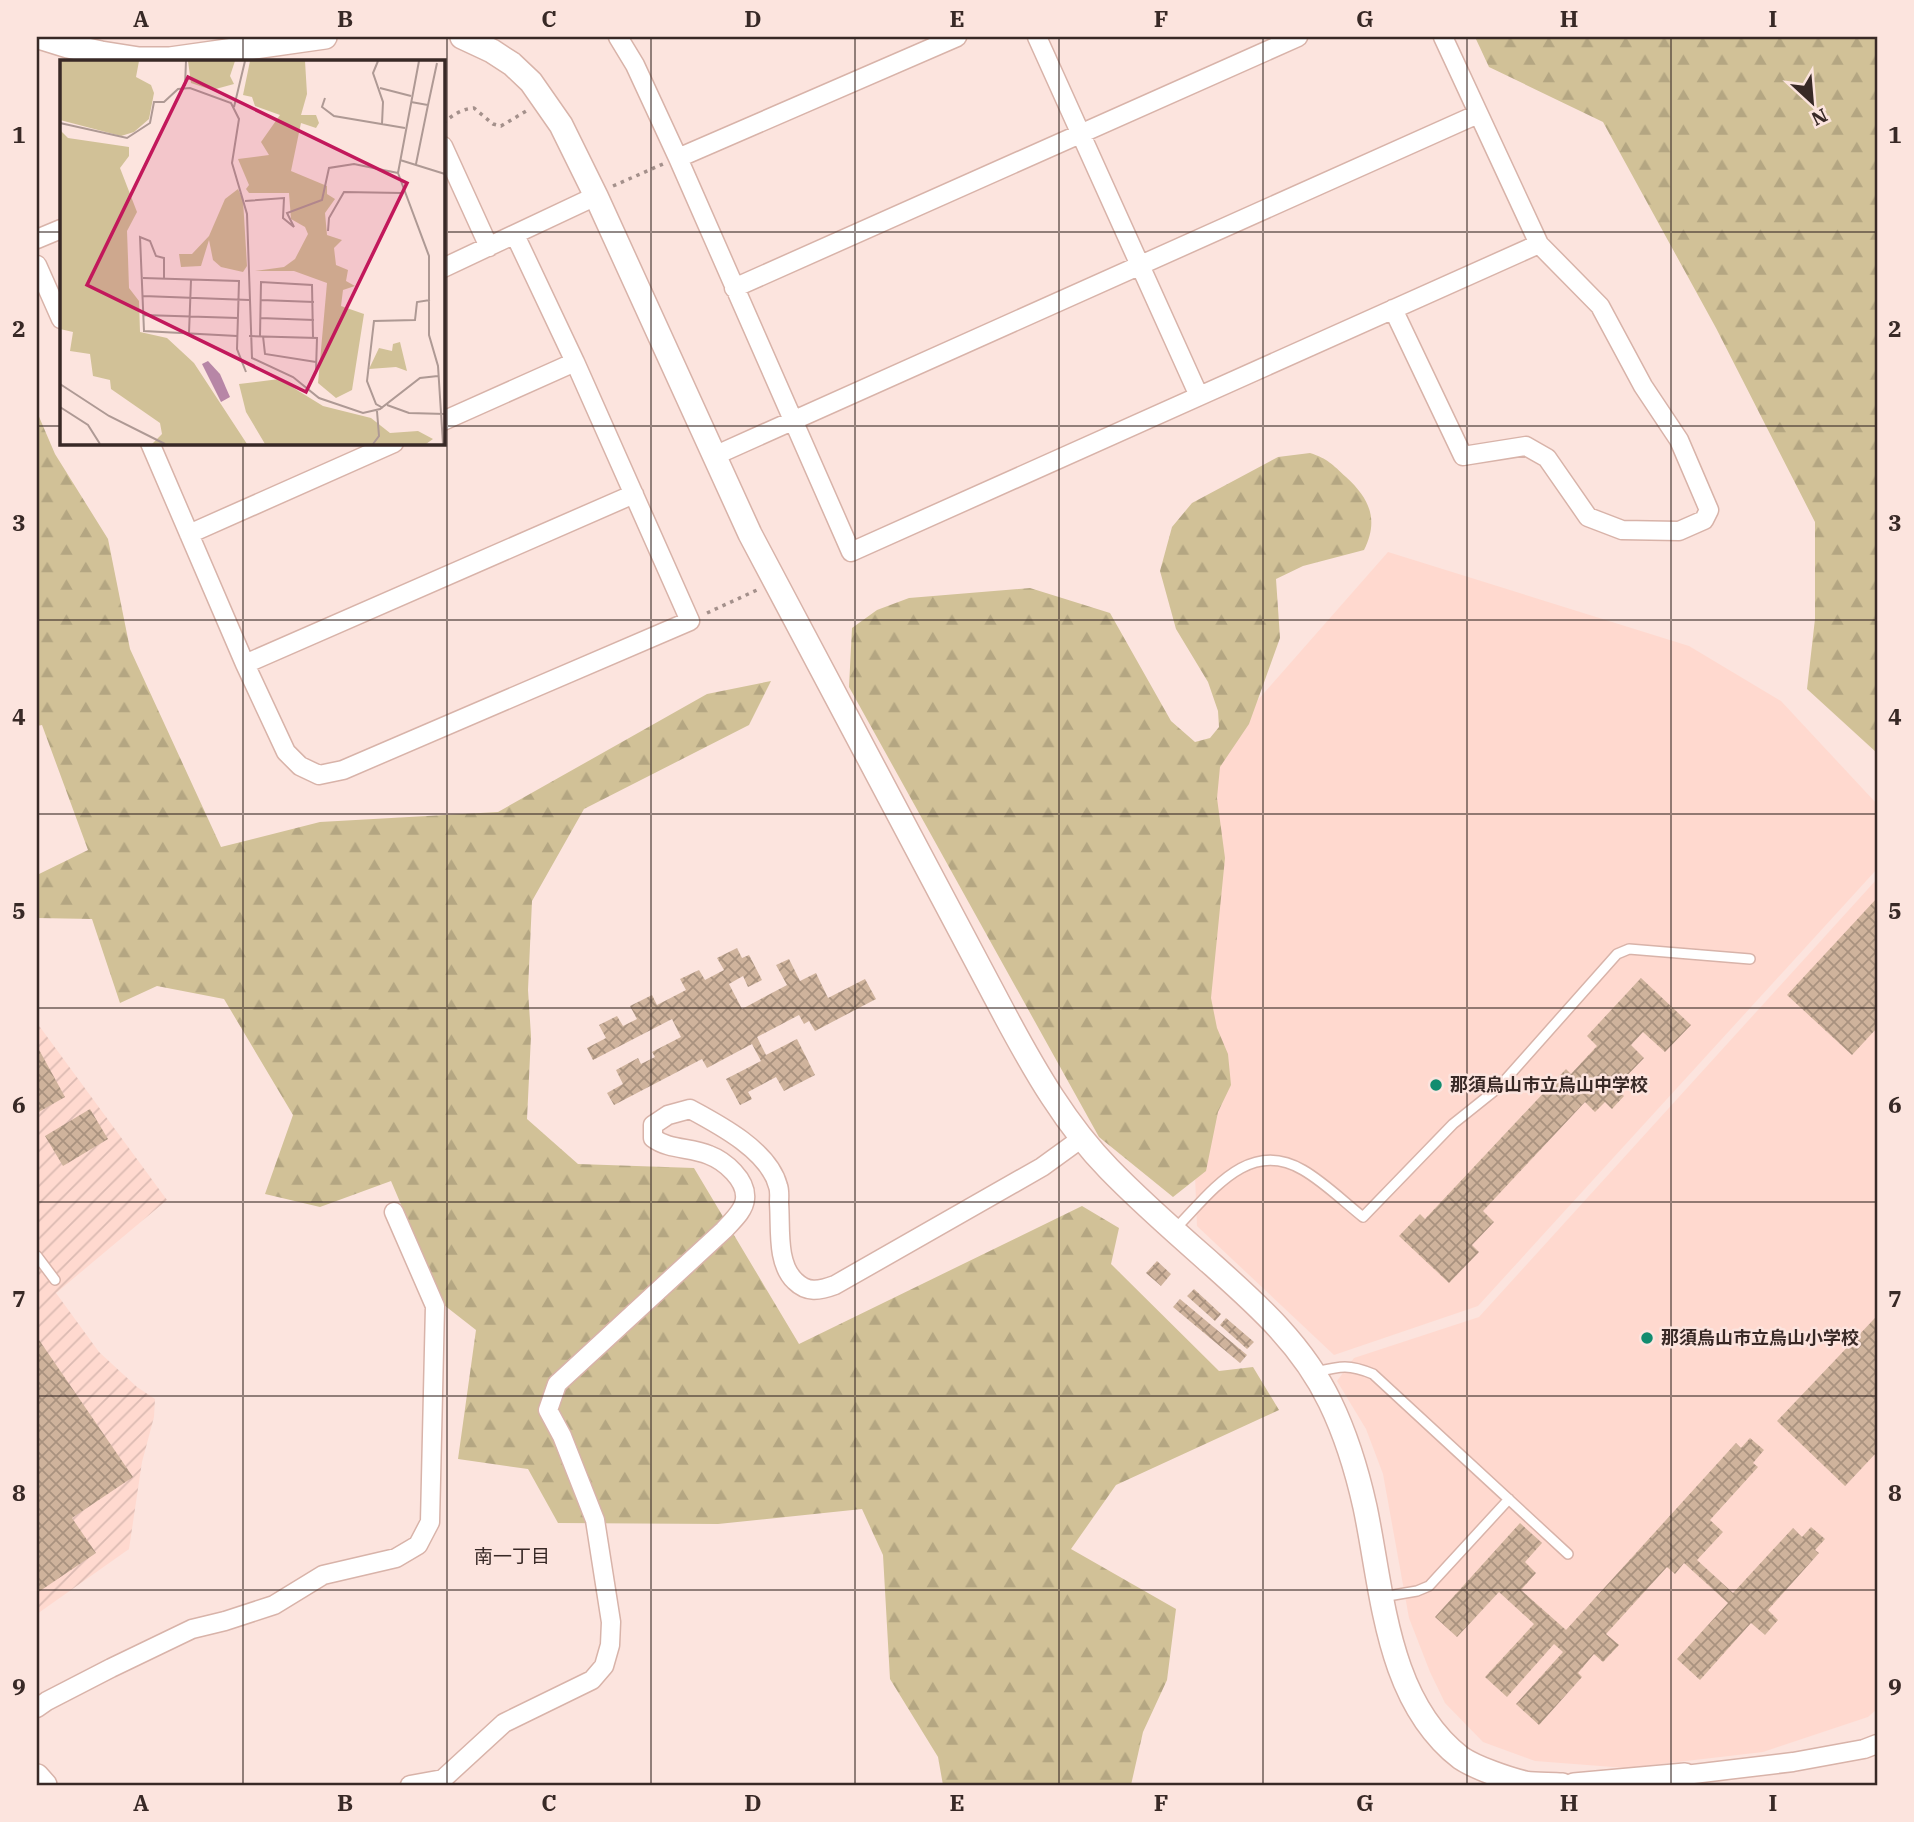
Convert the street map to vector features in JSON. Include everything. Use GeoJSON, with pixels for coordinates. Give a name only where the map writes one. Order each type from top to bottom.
{"type":"FeatureCollection","features":[{"type":"Feature","properties":{"kind":"street"},"geometry":{"type":"LineString","coordinates":[[39,37],[102,53],[139,59],[170,59],[325,37]]}},
{"type":"Feature","properties":{"kind":"street"},"geometry":{"type":"LineString","coordinates":[[462,37],[512,64],[531,82],[572,146],[714,456],[775,582],[1026,1054],[1060,1108],[1109,1168],[1272,1320],[1293,1342],[1315,1373],[1345,1436],[1356,1471],[1393,1645],[1413,1699],[1436,1733],[1484,1777],[1562,1785]]}},
{"type":"Feature","properties":{"kind":"street"},"geometry":{"type":"LineString","coordinates":[[618,37],[635,65],[678,158],[851,552],[1539,244]]}},
{"type":"Feature","properties":{"kind":"street"},"geometry":{"type":"LineString","coordinates":[[678,158],[957,37]]}},
{"type":"Feature","properties":{"kind":"street"},"geometry":{"type":"LineString","coordinates":[[1037,37],[1199,396]]}},
{"type":"Feature","properties":{"kind":"street"},"geometry":{"type":"LineString","coordinates":[[734,288],[1298,37]]}},
{"type":"Feature","properties":{"kind":"street"},"geometry":{"type":"LineString","coordinates":[[1392,309],[1463,456],[1526,446],[1547,458],[1588,517],[1622,530],[1679,531],[1704,520],[1709,510],[1679,440],[1643,386],[1600,306],[1539,244],[1443,37]]}},
{"type":"Feature","properties":{"kind":"street"},"geometry":{"type":"LineString","coordinates":[[714,456],[1478,114]]}},
{"type":"Feature","properties":{"kind":"street"},"geometry":{"type":"LineString","coordinates":[[444,148],[489,247]]}},
{"type":"Feature","properties":{"kind":"street"},"geometry":{"type":"LineString","coordinates":[[444,268],[596,195]]}},
{"type":"Feature","properties":{"kind":"street"},"geometry":{"type":"LineString","coordinates":[[37,239],[60,229]]}},
{"type":"Feature","properties":{"kind":"street"},"geometry":{"type":"LineString","coordinates":[[150,444],[286,752],[300,766],[319,775],[343,770],[690,621],[576,362],[516,235]]}},
{"type":"Feature","properties":{"kind":"street"},"geometry":{"type":"LineString","coordinates":[[37,265],[60,317]]}},
{"type":"Feature","properties":{"kind":"street"},"geometry":{"type":"LineString","coordinates":[[444,421],[576,362]]}},
{"type":"Feature","properties":{"kind":"street"},"geometry":{"type":"LineString","coordinates":[[189,534],[392,444]]}},
{"type":"Feature","properties":{"kind":"street"},"geometry":{"type":"LineString","coordinates":[[245,664],[634,494]]}},
{"type":"Feature","properties":{"kind":"street"},"geometry":{"type":"LineString","coordinates":[[410,1785],[443,1779],[504,1723],[592,1680],[604,1666],[610,1645],[611,1622],[595,1520],[562,1436],[548,1410],[556,1384],[724,1230],[741,1212],[746,1198],[740,1180],[726,1165],[711,1155],[662,1144],[653,1138],[653,1125],[668,1115],[690,1109],[728,1130],[756,1152],[778,1186],[782,1256],[788,1274],[802,1288],[818,1291],[835,1285],[999,1192],[1042,1167],[1082,1138]]}},
{"type":"Feature","properties":{"kind":"street"},"geometry":{"type":"LineString","coordinates":[[37,1708],[192,1629],[274,1605],[323,1575],[396,1558],[418,1545],[430,1522],[435,1306],[394,1212]]}},
{"type":"Feature","properties":{"kind":"street"},"geometry":{"type":"LineString","coordinates":[[1574,1785],[1793,1762],[1864,1749],[1877,1744]]}},
{"type":"Feature","properties":{"kind":"street"},"geometry":{"type":"LineString","coordinates":[[37,1776],[45,1785]]}},
{"type":"Feature","properties":{"kind":"lane"},"geometry":{"type":"LineString","coordinates":[[1174,1231],[1223,1180],[1243,1166],[1265,1158],[1283,1160],[1304,1170],[1363,1217],[1453,1124],[1498,1088],[1617,954],[1629,949],[1751,959]]}},
{"type":"Feature","properties":{"kind":"lane"},"geometry":{"type":"LineString","coordinates":[[37,1256],[55,1280]]}},
{"type":"Feature","properties":{"kind":"lane"},"geometry":{"type":"LineString","coordinates":[[1315,1373],[1339,1367],[1356,1367],[1373,1374],[1568,1554]]}},
{"type":"Feature","properties":{"kind":"lane"},"geometry":{"type":"LineString","coordinates":[[1382,1597],[1417,1591],[1429,1586],[1509,1499]]}},
{"type":"Feature","properties":{"kind":"path"},"geometry":{"type":"LineString","coordinates":[[444,122],[463,109],[474,108],[493,124],[501,126],[545,100]]}},
{"type":"Feature","properties":{"kind":"path"},"geometry":{"type":"LineString","coordinates":[[596,195],[678,158]]}},
{"type":"Feature","properties":{"kind":"path"},"geometry":{"type":"LineString","coordinates":[[690,621],[775,582]]}},
{"type":"Feature","properties":{"kind":"shaded area","name":"那須烏山市立烏山中学校"},"geometry":{"type":"Polygon","coordinates":[[[1388,552],[1689,646],[1781,701],[1877,804],[1877,869],[1478,1306],[1334,1355],[1197,1226],[1186,945],[1220,743],[1388,552]]]}},
{"type":"Feature","properties":{"kind":"shaded area","name":"那須烏山市立烏山小学校"},"geometry":{"type":"Polygon","coordinates":[[[1877,879],[1877,1709],[1868,1717],[1763,1752],[1626,1768],[1535,1761],[1483,1742],[1445,1703],[1430,1672],[1409,1618],[1383,1474],[1366,1429],[1337,1381],[1354,1358],[1479,1317],[1877,879]]]}},
{"type":"Feature","properties":{"kind":"shaded area"},"geometry":{"type":"Polygon","coordinates":[[[37,1023],[167,1200],[56,1293],[99,1352],[137,1387],[155,1399],[154,1417],[142,1462],[129,1549],[37,1614],[37,1023]]]}},
{"type":"Feature","properties":{"kind":"green space"},"geometry":{"type":"Polygon","coordinates":[[[1475,37],[1877,37],[1877,753],[1807,689],[1815,619],[1815,522],[1716,328],[1603,122],[1489,67],[1475,37]]]}},
{"type":"Feature","properties":{"kind":"green space"},"geometry":{"type":"Polygon","coordinates":[[[37,412],[55,454],[108,539],[130,649],[221,847],[320,822],[498,812],[707,694],[771,681],[749,725],[584,809],[532,901],[527,1119],[578,1164],[694,1168],[799,1344],[1082,1206],[1119,1228],[1111,1264],[1219,1371],[1253,1367],[1279,1410],[1116,1485],[1071,1549],[1176,1609],[1167,1680],[1143,1732],[1131,1785],[943,1785],[938,1757],[890,1679],[883,1555],[862,1509],[718,1524],[558,1523],[528,1469],[458,1459],[476,1330],[444,1305],[391,1181],[320,1207],[265,1194],[293,1115],[224,999],[157,986],[120,1003],[92,919],[37,918],[37,875],[88,850],[42,725],[37,726],[37,412]]]}},
{"type":"Feature","properties":{"kind":"green space"},"geometry":{"type":"Polygon","coordinates":[[[1310,453],[1333,465],[1361,493],[1370,510],[1371,529],[1364,550],[1303,566],[1276,579],[1280,638],[1249,724],[1220,767],[1217,798],[1225,858],[1211,998],[1217,1028],[1228,1054],[1231,1085],[1218,1112],[1206,1171],[1173,1197],[1099,1137],[849,687],[852,628],[877,610],[909,598],[1030,588],[1110,613],[1171,721],[1195,742],[1210,738],[1219,727],[1218,711],[1208,682],[1176,629],[1160,571],[1172,527],[1192,503],[1278,457],[1310,453]]]}},
{"type":"Feature","properties":{"kind":"building"},"geometry":{"type":"Polygon","coordinates":[[[1877,898],[1877,1028],[1852,1055],[1787,995],[1877,898]]]}},
{"type":"Feature","properties":{"kind":"building"},"geometry":{"type":"Polygon","coordinates":[[[737,948],[742,958],[749,955],[762,980],[748,987],[743,976],[729,984],[742,1009],[787,985],[776,965],[789,959],[800,981],[816,973],[828,998],[865,979],[876,999],[815,1031],[809,1021],[804,1024],[799,1015],[757,1037],[766,1055],[797,1039],[815,1075],[784,1091],[776,1077],[748,1092],[752,1099],[740,1105],[726,1079],[761,1061],[752,1044],[707,1068],[702,1059],[614,1105],[607,1093],[623,1084],[616,1070],[638,1058],[641,1064],[655,1057],[652,1052],[681,1037],[672,1019],[593,1060],[587,1048],[606,1038],[599,1025],[617,1016],[623,1026],[637,1019],[630,1006],[652,995],[657,1005],[686,990],[680,979],[699,970],[705,980],[724,970],[717,958],[737,948]]]}},
{"type":"Feature","properties":{"kind":"building"},"geometry":{"type":"Polygon","coordinates":[[[1641,978],[1691,1025],[1665,1052],[1643,1032],[1631,1045],[1644,1058],[1615,1088],[1624,1096],[1612,1109],[1605,1102],[1595,1112],[1585,1102],[1483,1211],[1494,1222],[1472,1245],[1479,1252],[1449,1283],[1399,1236],[1420,1214],[1425,1219],[1566,1069],[1571,1074],[1597,1046],[1587,1036],[1641,978]]]}},
{"type":"Feature","properties":{"kind":"building"},"geometry":{"type":"Polygon","coordinates":[[[37,1046],[65,1097],[37,1113],[37,1046]]]}},
{"type":"Feature","properties":{"kind":"building"},"geometry":{"type":"Polygon","coordinates":[[[90,1109],[108,1139],[63,1166],[45,1136],[90,1109]]]}},
{"type":"Feature","properties":{"kind":"building"},"geometry":{"type":"Polygon","coordinates":[[[1157,1261],[1171,1274],[1161,1286],[1146,1273],[1157,1261]]]}},
{"type":"Feature","properties":{"kind":"building"},"geometry":{"type":"Polygon","coordinates":[[[1194,1289],[1221,1314],[1215,1321],[1187,1296],[1194,1289]]]}},
{"type":"Feature","properties":{"kind":"building"},"geometry":{"type":"Polygon","coordinates":[[[1180,1299],[1247,1355],[1240,1363],[1173,1307],[1180,1299]]]}},
{"type":"Feature","properties":{"kind":"building"},"geometry":{"type":"Polygon","coordinates":[[[1877,1316],[1877,1452],[1845,1486],[1777,1421],[1877,1316]]]}},
{"type":"Feature","properties":{"kind":"building"},"geometry":{"type":"Polygon","coordinates":[[[1226,1318],[1254,1342],[1247,1349],[1220,1325],[1226,1318]]]}},
{"type":"Feature","properties":{"kind":"building"},"geometry":{"type":"Polygon","coordinates":[[[37,1337],[133,1477],[72,1518],[96,1553],[37,1593],[37,1337]]]}},
{"type":"Feature","properties":{"kind":"building"},"geometry":{"type":"Polygon","coordinates":[[[1750,1438],[1764,1450],[1753,1463],[1758,1467],[1710,1520],[1723,1532],[1697,1560],[1733,1593],[1793,1528],[1802,1537],[1811,1527],[1825,1539],[1815,1550],[1819,1553],[1768,1610],[1778,1620],[1765,1635],[1751,1623],[1700,1680],[1677,1659],[1728,1603],[1684,1563],[1675,1574],[1667,1567],[1606,1634],[1619,1645],[1603,1662],[1594,1654],[1578,1673],[1582,1677],[1539,1725],[1516,1704],[1563,1652],[1554,1644],[1507,1697],[1485,1677],[1534,1624],[1499,1592],[1457,1637],[1435,1617],[1520,1523],[1542,1543],[1525,1562],[1536,1573],[1521,1590],[1566,1630],[1736,1443],[1741,1448],[1750,1438]]]}},
{"type":"Feature","properties":{"kind":"place","name":"那須烏山市立烏山中学校"},"geometry":{"type":"Point","coordinates":[1436,1085]}},
{"type":"Feature","properties":{"kind":"place","name":"那須烏山市立烏山小学校"},"geometry":{"type":"Point","coordinates":[1647,1338]}},
{"type":"Feature","properties":{"kind":"district","name":"南一丁目"},"geometry":{"type":"Point","coordinates":[512,1556]}}]}
